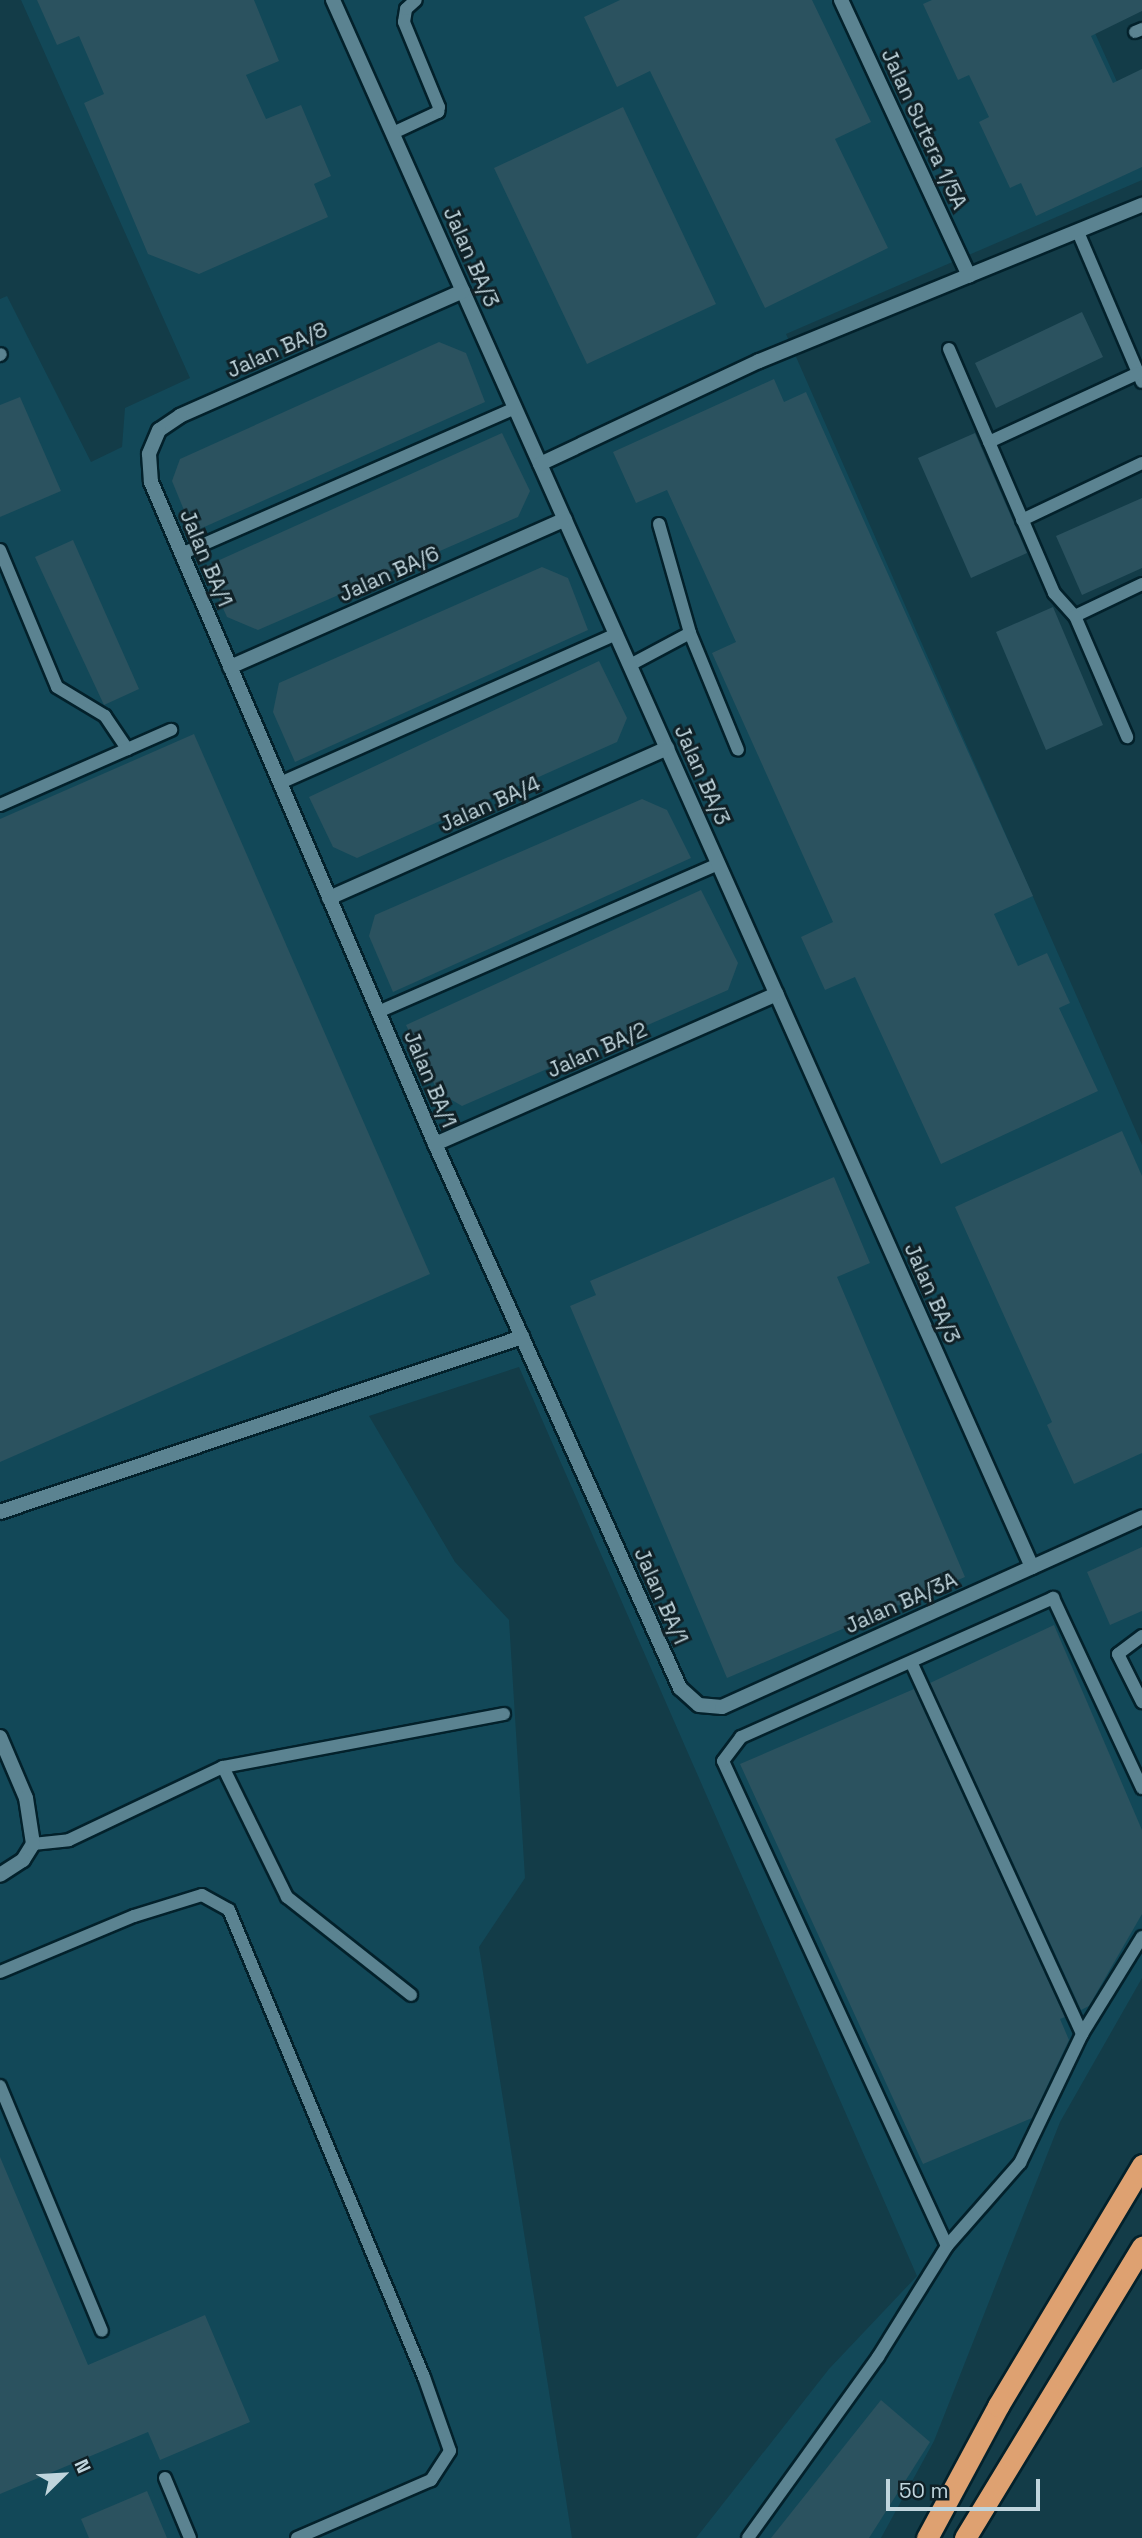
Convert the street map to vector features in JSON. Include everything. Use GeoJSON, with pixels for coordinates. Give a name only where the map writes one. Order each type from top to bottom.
{"type":"FeatureCollection","features":[{"type":"Feature","properties":{"kind":"highway"},"geometry":{"type":"LineString","coordinates":[[927,2538],[998,2406],[1142,2165]]}},
{"type":"Feature","properties":{"kind":"highway"},"geometry":{"type":"LineString","coordinates":[[965,2538],[1142,2247]]}},
{"type":"Feature","properties":{"kind":"street","name":"Jalan BA/3"},"geometry":{"type":"LineString","coordinates":[[333,0],[1032,1567]]}},
{"type":"Feature","properties":{"kind":"street","name":"Jalan Sutera 1/5A"},"geometry":{"type":"LineString","coordinates":[[841,0],[969,276]]}},
{"type":"Feature","properties":{"kind":"street"},"geometry":{"type":"LineString","coordinates":[[540,464],[759,361],[1142,205]]}},
{"type":"Feature","properties":{"kind":"street","name":"Jalan BA/8"},"geometry":{"type":"LineString","coordinates":[[151,482],[149,454],[159,430],[180,416],[463,291]]}},
{"type":"Feature","properties":{"kind":"street","name":"Jalan BA/1"},"geometry":{"type":"LineString","coordinates":[[151,482],[435,1144],[680,1688]]}},
{"type":"Feature","properties":{"kind":"street","name":"Jalan BA/6"},"geometry":{"type":"LineString","coordinates":[[230,667],[565,520]]}},
{"type":"Feature","properties":{"kind":"street","name":"Jalan BA/4"},"geometry":{"type":"LineString","coordinates":[[329,898],[667,748]]}},
{"type":"Feature","properties":{"kind":"street","name":"Jalan BA/2"},"geometry":{"type":"LineString","coordinates":[[435,1144],[776,994]]}},
{"type":"Feature","properties":{"kind":"street"},"geometry":{"type":"LineString","coordinates":[[0,1513],[522,1337]]}},
{"type":"Feature","properties":{"kind":"street","name":"Jalan BA/3A"},"geometry":{"type":"LineString","coordinates":[[680,1688],[699,1705],[722,1707],[1142,1517]]}},
{"type":"Feature","properties":{"kind":"street"},"geometry":{"type":"LineString","coordinates":[[0,1737],[26,1798],[33,1844],[23,1860],[0,1875]]}},
{"type":"Feature","properties":{"kind":"lane"},"geometry":{"type":"LineString","coordinates":[[393,133],[438,112],[404,22],[406,9],[416,0]]}},
{"type":"Feature","properties":{"kind":"lane"},"geometry":{"type":"LineString","coordinates":[[989,442],[1140,377],[1078,232]]}},
{"type":"Feature","properties":{"kind":"lane"},"geometry":{"type":"LineString","coordinates":[[949,349],[1054,593],[1075,616],[1127,737]]}},
{"type":"Feature","properties":{"kind":"lane"},"geometry":{"type":"LineString","coordinates":[[181,554],[515,408]]}},
{"type":"Feature","properties":{"kind":"lane"},"geometry":{"type":"LineString","coordinates":[[1022,520],[1142,463]]}},
{"type":"Feature","properties":{"kind":"lane"},"geometry":{"type":"LineString","coordinates":[[659,524],[690,633],[738,750]]}},
{"type":"Feature","properties":{"kind":"lane"},"geometry":{"type":"LineString","coordinates":[[0,550],[57,687],[105,716],[127,749]]}},
{"type":"Feature","properties":{"kind":"lane"},"geometry":{"type":"LineString","coordinates":[[1075,616],[1142,584]]}},
{"type":"Feature","properties":{"kind":"lane"},"geometry":{"type":"LineString","coordinates":[[630,665],[690,633]]}},
{"type":"Feature","properties":{"kind":"lane"},"geometry":{"type":"LineString","coordinates":[[280,783],[616,634]]}},
{"type":"Feature","properties":{"kind":"lane"},"geometry":{"type":"LineString","coordinates":[[0,805],[171,730]]}},
{"type":"Feature","properties":{"kind":"lane"},"geometry":{"type":"LineString","coordinates":[[378,1012],[718,864]]}},
{"type":"Feature","properties":{"kind":"lane"},"geometry":{"type":"LineString","coordinates":[[947,2246],[723,1761],[741,1737],[912,1664],[1054,1598],[1142,1788]]}},
{"type":"Feature","properties":{"kind":"lane"},"geometry":{"type":"LineString","coordinates":[[1142,1636],[1118,1654],[1142,1702]]}},
{"type":"Feature","properties":{"kind":"lane"},"geometry":{"type":"LineString","coordinates":[[912,1664],[1082,2034]]}},
{"type":"Feature","properties":{"kind":"lane"},"geometry":{"type":"LineString","coordinates":[[33,1844],[69,1840],[223,1767],[504,1714]]}},
{"type":"Feature","properties":{"kind":"lane"},"geometry":{"type":"LineString","coordinates":[[223,1767],[287,1897],[411,1995]]}},
{"type":"Feature","properties":{"kind":"lane"},"geometry":{"type":"LineString","coordinates":[[0,1972],[134,1916],[202,1895],[229,1910],[424,2377],[450,2451],[431,2480],[298,2538]]}},
{"type":"Feature","properties":{"kind":"lane"},"geometry":{"type":"LineString","coordinates":[[748,2538],[878,2357],[947,2246],[1020,2163],[1082,2034],[1142,1937]]}},
{"type":"Feature","properties":{"kind":"lane"},"geometry":{"type":"LineString","coordinates":[[0,2087],[102,2332]]}},
{"type":"Feature","properties":{"kind":"lane"},"geometry":{"type":"LineString","coordinates":[[165,2478],[190,2538]]}},
{"type":"Feature","properties":{"kind":"shaded area"},"geometry":{"type":"Polygon","coordinates":[[[21,0],[1080,0],[1142,137],[1142,180],[786,334],[1142,1145],[1142,1978],[1060,2122],[934,2441],[881,2538],[696,2538],[829,2369],[917,2276],[519,1367],[369,1416],[455,1562],[509,1620],[525,1878],[479,1947],[572,2538],[0,2538],[0,299],[7,296],[91,462],[122,447],[125,408],[190,378],[21,0]]]}},
{"type":"Feature","properties":{"kind":"building"},"geometry":{"type":"Polygon","coordinates":[[[37,0],[254,0],[279,61],[246,75],[266,119],[301,105],[331,176],[314,184],[328,217],[199,274],[148,254],[84,103],[104,94],[79,36],[57,45],[37,0]]]}},
{"type":"Feature","properties":{"kind":"building"},"geometry":{"type":"Polygon","coordinates":[[[620,0],[812,0],[871,122],[835,139],[888,248],[765,308],[650,71],[617,87],[584,17],[620,0]]]}},
{"type":"Feature","properties":{"kind":"building"},"geometry":{"type":"Polygon","coordinates":[[[932,0],[1142,0],[1142,11],[1091,36],[1113,83],[1142,69],[1142,167],[1036,216],[1021,183],[1010,188],[979,122],[989,117],[969,75],[958,80],[923,4],[932,0]]]}},
{"type":"Feature","properties":{"kind":"building"},"geometry":{"type":"Polygon","coordinates":[[[623,107],[716,304],[587,364],[494,168],[623,107]]]}},
{"type":"Feature","properties":{"kind":"building"},"geometry":{"type":"Polygon","coordinates":[[[1082,312],[1103,357],[996,408],[975,363],[1082,312]]]}},
{"type":"Feature","properties":{"kind":"building"},"geometry":{"type":"Polygon","coordinates":[[[439,342],[466,353],[485,402],[193,532],[172,481],[180,459],[439,342]]]}},
{"type":"Feature","properties":{"kind":"building"},"geometry":{"type":"Polygon","coordinates":[[[774,379],[784,402],[806,392],[1033,896],[994,914],[1018,966],[1047,953],[1070,1003],[1059,1008],[1098,1091],[941,1164],[855,977],[825,990],[801,937],[833,922],[712,653],[736,642],[667,490],[636,503],[613,452],[774,379]]]}},
{"type":"Feature","properties":{"kind":"building"},"geometry":{"type":"Polygon","coordinates":[[[20,397],[61,491],[0,517],[0,405],[20,397]]]}},
{"type":"Feature","properties":{"kind":"building"},"geometry":{"type":"Polygon","coordinates":[[[502,433],[530,491],[518,517],[258,630],[227,617],[204,567],[502,433]]]}},
{"type":"Feature","properties":{"kind":"building"},"geometry":{"type":"Polygon","coordinates":[[[975,433],[1027,553],[971,578],[918,458],[975,433]]]}},
{"type":"Feature","properties":{"kind":"building"},"geometry":{"type":"Polygon","coordinates":[[[1142,498],[1142,568],[1082,595],[1056,536],[1142,498]]]}},
{"type":"Feature","properties":{"kind":"building"},"geometry":{"type":"Polygon","coordinates":[[[73,540],[139,689],[104,705],[35,557],[73,540]]]}},
{"type":"Feature","properties":{"kind":"building"},"geometry":{"type":"Polygon","coordinates":[[[542,567],[568,578],[588,630],[295,762],[273,712],[279,683],[542,567]]]}},
{"type":"Feature","properties":{"kind":"building"},"geometry":{"type":"Polygon","coordinates":[[[1053,607],[1103,725],[1046,750],[996,632],[1053,607]]]}},
{"type":"Feature","properties":{"kind":"building"},"geometry":{"type":"Polygon","coordinates":[[[599,661],[627,718],[617,742],[357,858],[333,847],[309,797],[599,661]]]}},
{"type":"Feature","properties":{"kind":"building"},"geometry":{"type":"Polygon","coordinates":[[[194,734],[430,1274],[0,1462],[0,819],[194,734]]]}},
{"type":"Feature","properties":{"kind":"building"},"geometry":{"type":"Polygon","coordinates":[[[642,799],[667,810],[691,858],[393,992],[369,936],[375,915],[642,799]]]}},
{"type":"Feature","properties":{"kind":"building"},"geometry":{"type":"Polygon","coordinates":[[[701,890],[738,963],[728,990],[462,1106],[438,1092],[406,1025],[701,890]]]}},
{"type":"Feature","properties":{"kind":"building"},"geometry":{"type":"Polygon","coordinates":[[[1122,1131],[1142,1176],[1142,1453],[1074,1484],[1047,1425],[1052,1422],[955,1207],[1122,1131]]]}},
{"type":"Feature","properties":{"kind":"building"},"geometry":{"type":"Polygon","coordinates":[[[834,1177],[870,1263],[837,1277],[965,1577],[727,1678],[570,1306],[596,1295],[590,1281],[834,1177]]]}},
{"type":"Feature","properties":{"kind":"building"},"geometry":{"type":"Polygon","coordinates":[[[1142,1547],[1142,1611],[1110,1625],[1087,1572],[1142,1547]]]}},
{"type":"Feature","properties":{"kind":"building"},"geometry":{"type":"Polygon","coordinates":[[[1054,1625],[1142,1830],[1142,1914],[1089,2006],[1081,2010],[930,1683],[1054,1625]]]}},
{"type":"Feature","properties":{"kind":"building"},"geometry":{"type":"Polygon","coordinates":[[[914,1689],[1065,2017],[1060,2019],[1069,2040],[1032,2118],[923,2164],[740,1764],[914,1689]]]}},
{"type":"Feature","properties":{"kind":"building"},"geometry":{"type":"Polygon","coordinates":[[[0,2157],[88,2365],[205,2315],[250,2422],[160,2460],[148,2432],[0,2494],[0,2157]]]}},
{"type":"Feature","properties":{"kind":"building"},"geometry":{"type":"Polygon","coordinates":[[[881,2400],[930,2442],[869,2538],[771,2538],[881,2400]]]}},
{"type":"Feature","properties":{"kind":"building"},"geometry":{"type":"Polygon","coordinates":[[[147,2491],[167,2538],[89,2538],[81,2519],[147,2491]]]}}]}
